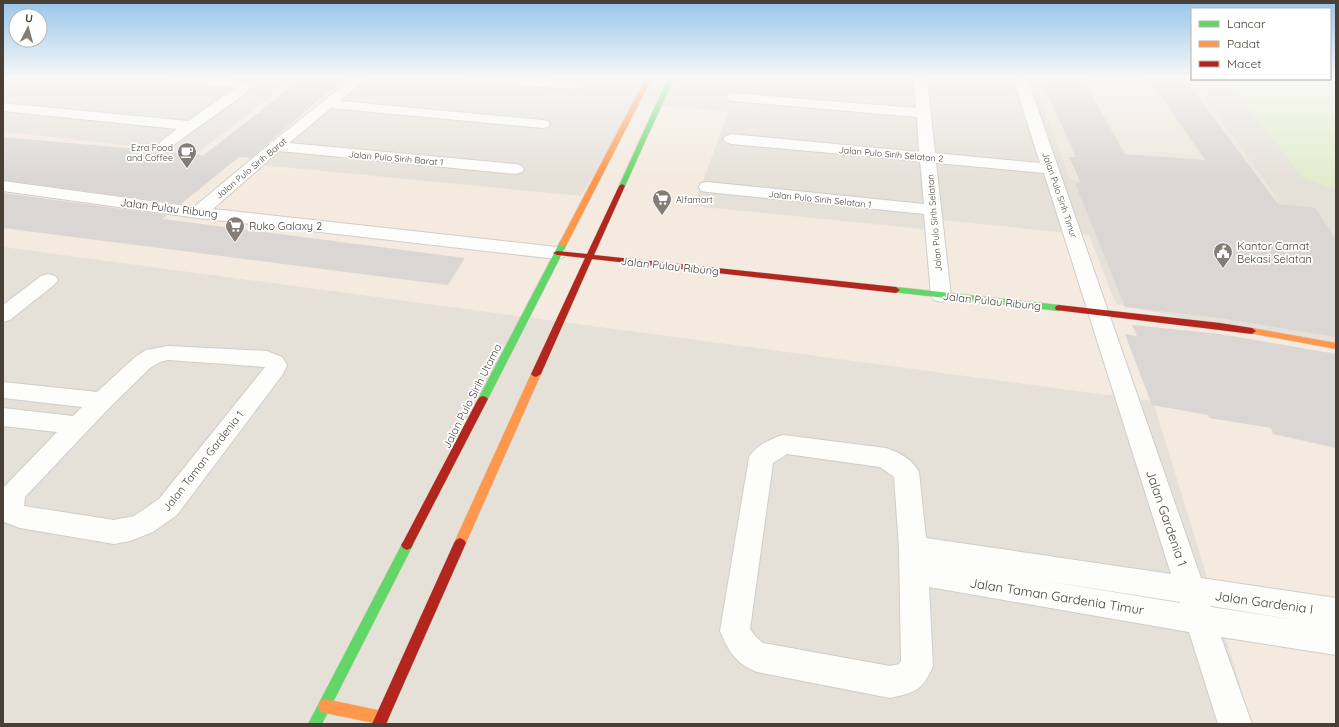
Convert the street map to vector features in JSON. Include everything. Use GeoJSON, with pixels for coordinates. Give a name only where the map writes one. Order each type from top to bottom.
{"type":"FeatureCollection","features":[{"type":"Feature","properties":{"kind":"main road","name":"Jalan Pulo Sirih Utama"},"geometry":{"type":"LineString","coordinates":[[315,724],[528,320],[557,253],[590,200],[633,112]]}},
{"type":"Feature","properties":{"kind":"main road"},"geometry":{"type":"LineString","coordinates":[[325,706],[381,721],[555,323],[589,257],[611,203],[655,112]]}},
{"type":"Feature","properties":{"kind":"main road","name":"Jalan Pulau Ribung"},"geometry":{"type":"LineString","coordinates":[[557,253],[1220,326],[1336,346]]}},
{"type":"Feature","properties":{"kind":"street"},"geometry":{"type":"LineString","coordinates":[[52,112],[191,126]]}},
{"type":"Feature","properties":{"kind":"street"},"geometry":{"type":"LineString","coordinates":[[167,143],[211,112]]}},
{"type":"Feature","properties":{"kind":"street","name":"Jalan Pulo Sirih Barat"},"geometry":{"type":"LineString","coordinates":[[198,213],[276,146],[319,112]]}},
{"type":"Feature","properties":{"kind":"street"},"geometry":{"type":"LineString","coordinates":[[414,112],[544,124]]}},
{"type":"Feature","properties":{"kind":"street"},"geometry":{"type":"LineString","coordinates":[[911,112],[924,113]]}},
{"type":"Feature","properties":{"kind":"street","name":"Jalan Pulo Sirih Timur"},"geometry":{"type":"LineString","coordinates":[[1032,112],[1098,313]]}},
{"type":"Feature","properties":{"kind":"street","name":"Jalan Pulo Sirih Selatan"},"geometry":{"type":"LineString","coordinates":[[924,113],[941,296]]}},
{"type":"Feature","properties":{"kind":"street","name":"Jalan Pulo Sirih Selatan 2"},"geometry":{"type":"LineString","coordinates":[[731,139],[1051,168]]}},
{"type":"Feature","properties":{"kind":"street","name":"Jalan Pulo Sirih Barat 1"},"geometry":{"type":"LineString","coordinates":[[276,146],[516,169]]}},
{"type":"Feature","properties":{"kind":"street","name":"Jalan Pulau Ribung"},"geometry":{"type":"LineString","coordinates":[[3,186],[198,213],[557,253]]}},
{"type":"Feature","properties":{"kind":"street","name":"Jalan Pulo Sirih Selatan 1"},"geometry":{"type":"LineString","coordinates":[[707,187],[933,210]]}},
{"type":"Feature","properties":{"kind":"street"},"geometry":{"type":"LineString","coordinates":[[3,315],[48,280]]}},
{"type":"Feature","properties":{"kind":"street","name":"Jalan Gardenia 1"},"geometry":{"type":"LineString","coordinates":[[1098,313],[1235,724]]}},
{"type":"Feature","properties":{"kind":"street","name":"Jalan Taman Gardenia 1"},"geometry":{"type":"LineString","coordinates":[[161,354],[267,359],[274,362],[276,365],[168,508],[156,518],[142,526],[114,532],[20,517],[13,514],[10,507],[10,500],[16,490],[102,401],[142,363],[161,354]]}},
{"type":"Feature","properties":{"kind":"street"},"geometry":{"type":"LineString","coordinates":[[3,390],[102,401]]}},
{"type":"Feature","properties":{"kind":"street"},"geometry":{"type":"LineString","coordinates":[[3,417],[79,426]]}},
{"type":"Feature","properties":{"kind":"street"},"geometry":{"type":"LineString","coordinates":[[783,444],[886,458],[906,472],[913,560],[917,666],[908,678],[890,682],[757,657],[745,648],[735,631],[761,458],[783,444]]}},
{"type":"Feature","properties":{"kind":"street"},"geometry":{"type":"LineString","coordinates":[[913,560],[1191,591]]}},
{"type":"Feature","properties":{"kind":"street","name":"Jalan Taman Gardenia Timur"},"geometry":{"type":"LineString","coordinates":[[913,560],[1200,620]]}},
{"type":"Feature","properties":{"kind":"street","name":"Jalan Gardenia I"},"geometry":{"type":"LineString","coordinates":[[1191,591],[1336,612]]}},
{"type":"Feature","properties":{"kind":"street"},"geometry":{"type":"LineString","coordinates":[[1200,620],[1336,640]]}},
{"type":"Feature","properties":{"kind":"shaded area"},"geometry":{"type":"Polygon","coordinates":[[[3,112],[1336,112],[1336,724],[3,724],[3,112]]]}},
{"type":"Feature","properties":{"kind":"shaded area"},"geometry":{"type":"Polygon","coordinates":[[[251,112],[321,112],[261,165],[581,196],[630,112],[728,112],[694,206],[942,231],[940,220],[1089,235],[1116,304],[1220,326],[1336,345],[1336,724],[1252,724],[1153,401],[3,247],[3,132],[197,153],[251,112]]]}},
{"type":"Feature","properties":{"kind":"shaded area"},"geometry":{"type":"Polygon","coordinates":[[[1045,112],[1215,112],[1280,202],[1070,180],[1045,112]]]}},
{"type":"Feature","properties":{"kind":"green space"},"geometry":{"type":"Polygon","coordinates":[[[1251,112],[1336,112],[1336,190],[1302,177],[1251,112]]]}},
{"type":"Feature","properties":{"kind":"building"},"geometry":{"type":"Polygon","coordinates":[[[259,112],[305,112],[251,158],[239,157],[181,204],[3,180],[3,137],[204,155],[259,112]]]}},
{"type":"Feature","properties":{"kind":"building","name":"Kantor Camat Bekasi Selatan"},"geometry":{"type":"Polygon","coordinates":[[[1055,112],[1101,112],[1125,154],[1205,160],[1172,112],[1209,112],[1278,204],[1315,208],[1336,239],[1336,337],[1220,318],[1125,307],[1075,183],[1081,183],[1069,157],[1076,157],[1055,112]]]}},
{"type":"Feature","properties":{"kind":"building","name":"Ruko Galaxy 2"},"geometry":{"type":"Polygon","coordinates":[[[3,193],[167,215],[162,219],[465,258],[448,285],[3,228],[3,193]]]}},
{"type":"Feature","properties":{"kind":"building"},"geometry":{"type":"Polygon","coordinates":[[[1132,325],[1220,334],[1336,354],[1336,448],[1273,434],[1271,428],[1209,418],[1208,415],[1152,405],[1125,334],[1137,336],[1132,325]]]}},
{"type":"Feature","properties":{"kind":"traffic: fast"},"geometry":{"type":"LineString","coordinates":[[622,186],[656,112]]}},
{"type":"Feature","properties":{"kind":"traffic: fast"},"geometry":{"type":"LineString","coordinates":[[483,399],[563,244]]}},
{"type":"Feature","properties":{"kind":"traffic: fast"},"geometry":{"type":"LineString","coordinates":[[896,290],[1059,308]]}},
{"type":"Feature","properties":{"kind":"traffic: fast"},"geometry":{"type":"LineString","coordinates":[[315,724],[407,545]]}},
{"type":"Feature","properties":{"kind":"traffic: slow"},"geometry":{"type":"LineString","coordinates":[[563,244],[631,112]]}},
{"type":"Feature","properties":{"kind":"traffic: slow"},"geometry":{"type":"LineString","coordinates":[[1252,331],[1336,346]]}},
{"type":"Feature","properties":{"kind":"traffic: slow"},"geometry":{"type":"LineString","coordinates":[[460,543],[536,374]]}},
{"type":"Feature","properties":{"kind":"traffic: slow"},"geometry":{"type":"LineString","coordinates":[[325,706],[382,718]]}},
{"type":"Feature","properties":{"kind":"traffic: jam"},"geometry":{"type":"LineString","coordinates":[[536,374],[622,186]]}},
{"type":"Feature","properties":{"kind":"traffic: jam"},"geometry":{"type":"LineString","coordinates":[[557,253],[896,290]]}},
{"type":"Feature","properties":{"kind":"traffic: jam"},"geometry":{"type":"LineString","coordinates":[[1059,308],[1252,331]]}},
{"type":"Feature","properties":{"kind":"traffic: jam"},"geometry":{"type":"LineString","coordinates":[[407,545],[483,399]]}},
{"type":"Feature","properties":{"kind":"traffic: jam"},"geometry":{"type":"LineString","coordinates":[[379,724],[460,543]]}},
{"type":"Feature","properties":{"kind":"place","name":"Ezra Food and Coffee"},"geometry":{"type":"Point","coordinates":[187,169]}},
{"type":"Feature","properties":{"kind":"place","name":"Alfamart"},"geometry":{"type":"Point","coordinates":[662,216]}},
{"type":"Feature","properties":{"kind":"place","name":"Ruko Galaxy 2"},"geometry":{"type":"Point","coordinates":[235,243]}},
{"type":"Feature","properties":{"kind":"place","name":"Kantor Camat Bekasi Selatan"},"geometry":{"type":"Point","coordinates":[1223,269]}}]}
